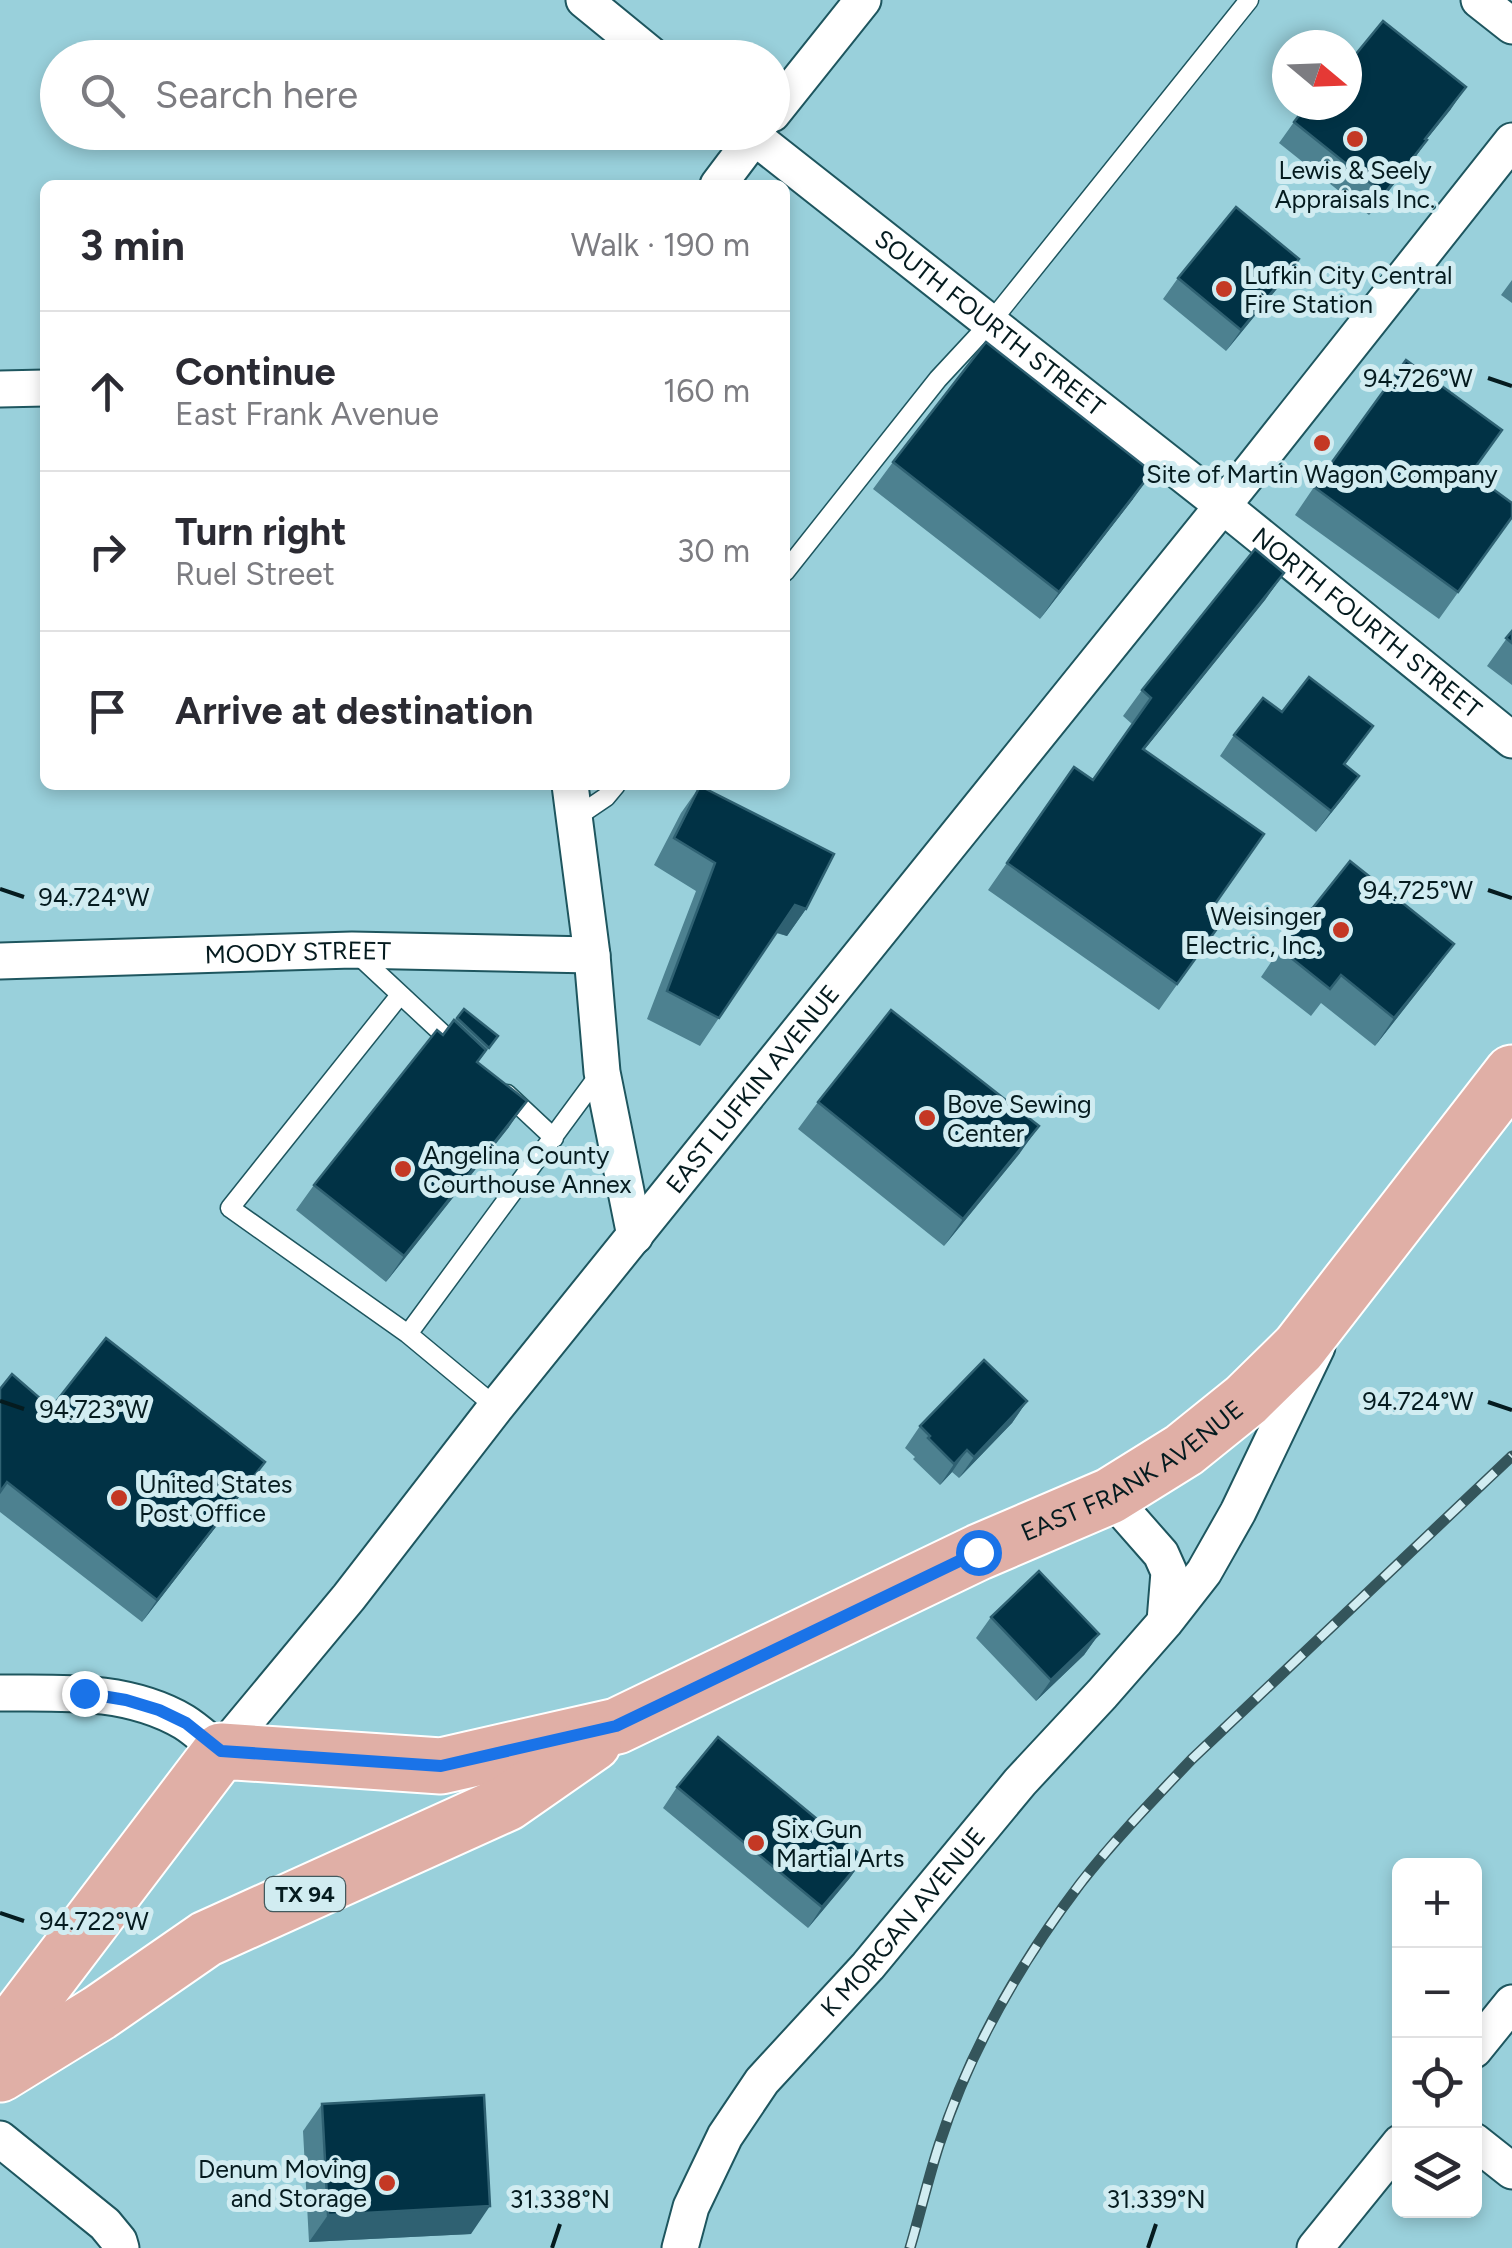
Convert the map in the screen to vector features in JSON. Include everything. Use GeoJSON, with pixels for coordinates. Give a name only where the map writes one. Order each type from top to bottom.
{"type":"FeatureCollection","features":[{"type":"Feature","properties":{"kind":"main road","name":"EAST FRANK AVENUE"},"geometry":{"type":"LineString","coordinates":[[221,1751],[441,1766],[616,1726],[978,1552],[1110,1496],[1184,1450],[1246,1400],[1298,1348],[1512,1073]]}},
{"type":"Feature","properties":{"kind":"main road","name":"TX 94"},"geometry":{"type":"LineString","coordinates":[[0,2074],[99,2013],[206,1939],[507,1803],[616,1726]]}},
{"type":"Feature","properties":{"kind":"main road","name":"EAST LUFKIN AVENUE"},"geometry":{"type":"LineString","coordinates":[[0,2042],[221,1751]]}},
{"type":"Feature","properties":{"kind":"street"},"geometry":{"type":"LineString","coordinates":[[584,0],[633,40]]}},
{"type":"Feature","properties":{"kind":"street"},"geometry":{"type":"LineString","coordinates":[[790,90],[863,0]]}},
{"type":"Feature","properties":{"kind":"street"},"geometry":{"type":"LineString","coordinates":[[1479,0],[1512,26]]}},
{"type":"Feature","properties":{"kind":"street","name":"EAST LUFKIN AVENUE"},"geometry":{"type":"LineString","coordinates":[[221,1751],[1512,141]]}},
{"type":"Feature","properties":{"kind":"street"},"geometry":{"type":"LineString","coordinates":[[722,180],[743,150]]}},
{"type":"Feature","properties":{"kind":"street","name":"SOUTH FOURTH STREET"},"geometry":{"type":"LineString","coordinates":[[783,150],[990,323],[1223,506]]}},
{"type":"Feature","properties":{"kind":"street"},"geometry":{"type":"LineString","coordinates":[[0,389],[40,388]]}},
{"type":"Feature","properties":{"kind":"street","name":"NORTH FOURTH STREET"},"geometry":{"type":"LineString","coordinates":[[1223,506],[1512,740]]}},
{"type":"Feature","properties":{"kind":"street"},"geometry":{"type":"LineString","coordinates":[[572,801],[602,1072],[635,1236]]}},
{"type":"Feature","properties":{"kind":"street","name":"MOODY STREET"},"geometry":{"type":"LineString","coordinates":[[0,961],[352,950],[592,955]]}},
{"type":"Feature","properties":{"kind":"street","name":"K MORGAN AVENUE"},"geometry":{"type":"LineString","coordinates":[[680,2248],[692,2207],[726,2136],[762,2082],[868,1966],[1020,1782],[1102,1694],[1204,1572],[1238,1512],[1346,1288]]}},
{"type":"Feature","properties":{"kind":"street"},"geometry":{"type":"LineString","coordinates":[[1110,1496],[1161,1554],[1169,1572],[1165,1622]]}},
{"type":"Feature","properties":{"kind":"street"},"geometry":{"type":"LineString","coordinates":[[0,1694],[84,1693],[126,1700],[186,1723],[221,1751]]}},
{"type":"Feature","properties":{"kind":"street"},"geometry":{"type":"LineString","coordinates":[[1482,2040],[1512,2003]]}},
{"type":"Feature","properties":{"kind":"street"},"geometry":{"type":"LineString","coordinates":[[0,2139],[106,2224],[122,2248]]}},
{"type":"Feature","properties":{"kind":"street"},"geometry":{"type":"LineString","coordinates":[[1482,2147],[1512,2171]]}},
{"type":"Feature","properties":{"kind":"street"},"geometry":{"type":"LineString","coordinates":[[1315,2248],[1392,2153]]}},
{"type":"Feature","properties":{"kind":"lane"},"geometry":{"type":"LineString","coordinates":[[790,566],[1249,0]]}},
{"type":"Feature","properties":{"kind":"lane"},"geometry":{"type":"LineString","coordinates":[[572,801],[606,797],[612,790]]}},
{"type":"Feature","properties":{"kind":"lane"},"geometry":{"type":"LineString","coordinates":[[352,950],[470,1060]]}},
{"type":"Feature","properties":{"kind":"lane"},"geometry":{"type":"LineString","coordinates":[[400,995],[230,1208],[408,1334],[496,1407]]}},
{"type":"Feature","properties":{"kind":"lane"},"geometry":{"type":"LineString","coordinates":[[408,1334],[602,1072]]}},
{"type":"Feature","properties":{"kind":"lane"},"geometry":{"type":"LineString","coordinates":[[498,1086],[554,1138]]}},
{"type":"Feature","properties":{"kind":"building"},"geometry":{"type":"Polygon","coordinates":[[[1383,21],[1466,87],[1384,194],[1294,122],[1362,120],[1362,47],[1383,21]]]}},
{"type":"Feature","properties":{"kind":"building","name":"Lufkin City Central Fire Station"},"geometry":{"type":"Polygon","coordinates":[[[1236,207],[1299,259],[1241,330],[1178,278],[1236,207]]]}},
{"type":"Feature","properties":{"kind":"building"},"geometry":{"type":"Polygon","coordinates":[[[986,342],[1152,472],[1059,592],[893,462],[986,342]]]}},
{"type":"Feature","properties":{"kind":"building"},"geometry":{"type":"Polygon","coordinates":[[[1406,360],[1502,430],[1471,473],[1512,503],[1512,517],[1458,592],[1314,487],[1406,360]]]}},
{"type":"Feature","properties":{"kind":"building"},"geometry":{"type":"Polygon","coordinates":[[[1255,549],[1284,573],[1143,749],[1264,834],[1208,914],[1221,923],[1177,984],[1007,863],[1074,767],[1093,780],[1151,698],[1142,690],[1255,549]]]}},
{"type":"Feature","properties":{"kind":"building"},"geometry":{"type":"Polygon","coordinates":[[[1309,677],[1373,726],[1344,764],[1359,776],[1331,811],[1234,735],[1263,698],[1282,712],[1309,677]]]}},
{"type":"Feature","properties":{"kind":"building"},"geometry":{"type":"Polygon","coordinates":[[[698,790],[708,790],[834,854],[806,909],[795,905],[719,1018],[667,991],[715,863],[674,838],[698,790]]]}},
{"type":"Feature","properties":{"kind":"building","name":"Weisinger Electric, Inc."},"geometry":{"type":"Polygon","coordinates":[[[1350,861],[1454,944],[1394,1018],[1341,975],[1330,989],[1280,949],[1350,861]]]}},
{"type":"Feature","properties":{"kind":"building"},"geometry":{"type":"Polygon","coordinates":[[[464,1009],[498,1036],[489,1048],[457,1018],[464,1009]]]}},
{"type":"Feature","properties":{"kind":"building"},"geometry":{"type":"Polygon","coordinates":[[[891,1010],[1039,1126],[963,1219],[818,1102],[891,1010]]]}},
{"type":"Feature","properties":{"kind":"building","name":"Angelina County Courthouse Annex"},"geometry":{"type":"Polygon","coordinates":[[[454,1020],[486,1050],[477,1062],[527,1101],[404,1256],[314,1185],[437,1030],[443,1035],[454,1020]]]}},
{"type":"Feature","properties":{"kind":"building","name":"United States Post Office"},"geometry":{"type":"Polygon","coordinates":[[[106,1338],[265,1462],[157,1600],[7,1482],[0,1492],[0,1389],[12,1374],[51,1408],[106,1338]]]}},
{"type":"Feature","properties":{"kind":"building"},"geometry":{"type":"Polygon","coordinates":[[[984,1360],[1027,1401],[974,1457],[967,1450],[954,1464],[920,1426],[984,1360]]]}},
{"type":"Feature","properties":{"kind":"building"},"geometry":{"type":"Polygon","coordinates":[[[1039,1571],[1099,1634],[1051,1680],[991,1617],[1039,1571]]]}},
{"type":"Feature","properties":{"kind":"building"},"geometry":{"type":"Polygon","coordinates":[[[718,1737],[864,1858],[822,1907],[677,1787],[718,1737]]]}},
{"type":"Feature","properties":{"kind":"building","name":"Denum Moving and Storage"},"geometry":{"type":"Polygon","coordinates":[[[484,2095],[490,2206],[328,2215],[322,2104],[484,2095]]]}},
{"type":"Feature","properties":{"kind":"railway"},"geometry":{"type":"LineString","coordinates":[[910,2248],[939,2145],[965,2076],[1017,1976],[1080,1884],[1192,1759],[1512,1456]]}},
{"type":"Feature","properties":{"kind":"place","name":"Lewis & Seely Appraisals Inc."},"geometry":{"type":"Point","coordinates":[1355,139]}},
{"type":"Feature","properties":{"kind":"place","name":"Lufkin City Central Fire Station"},"geometry":{"type":"Point","coordinates":[1224,289]}},
{"type":"Feature","properties":{"kind":"place","name":"Site of Martin Wagon Company"},"geometry":{"type":"Point","coordinates":[1322,443]}},
{"type":"Feature","properties":{"kind":"place","name":"Weisinger Electric, Inc."},"geometry":{"type":"Point","coordinates":[1341,930]}},
{"type":"Feature","properties":{"kind":"place","name":"Bove Sewing Center"},"geometry":{"type":"Point","coordinates":[927,1118]}},
{"type":"Feature","properties":{"kind":"place","name":"Angelina County Courthouse Annex"},"geometry":{"type":"Point","coordinates":[403,1169]}},
{"type":"Feature","properties":{"kind":"place","name":"United States Post Office"},"geometry":{"type":"Point","coordinates":[119,1498]}},
{"type":"Feature","properties":{"kind":"place","name":"Six Gun Martial Arts"},"geometry":{"type":"Point","coordinates":[756,1843]}},
{"type":"Feature","properties":{"kind":"place","name":"Denum Moving and Storage"},"geometry":{"type":"Point","coordinates":[387,2183]}},
{"type":"Feature","properties":{"kind":"route"},"geometry":{"type":"LineString","coordinates":[[84,1693],[159,1710],[186,1723],[221,1751],[441,1766],[616,1726],[978,1552]]}}]}
